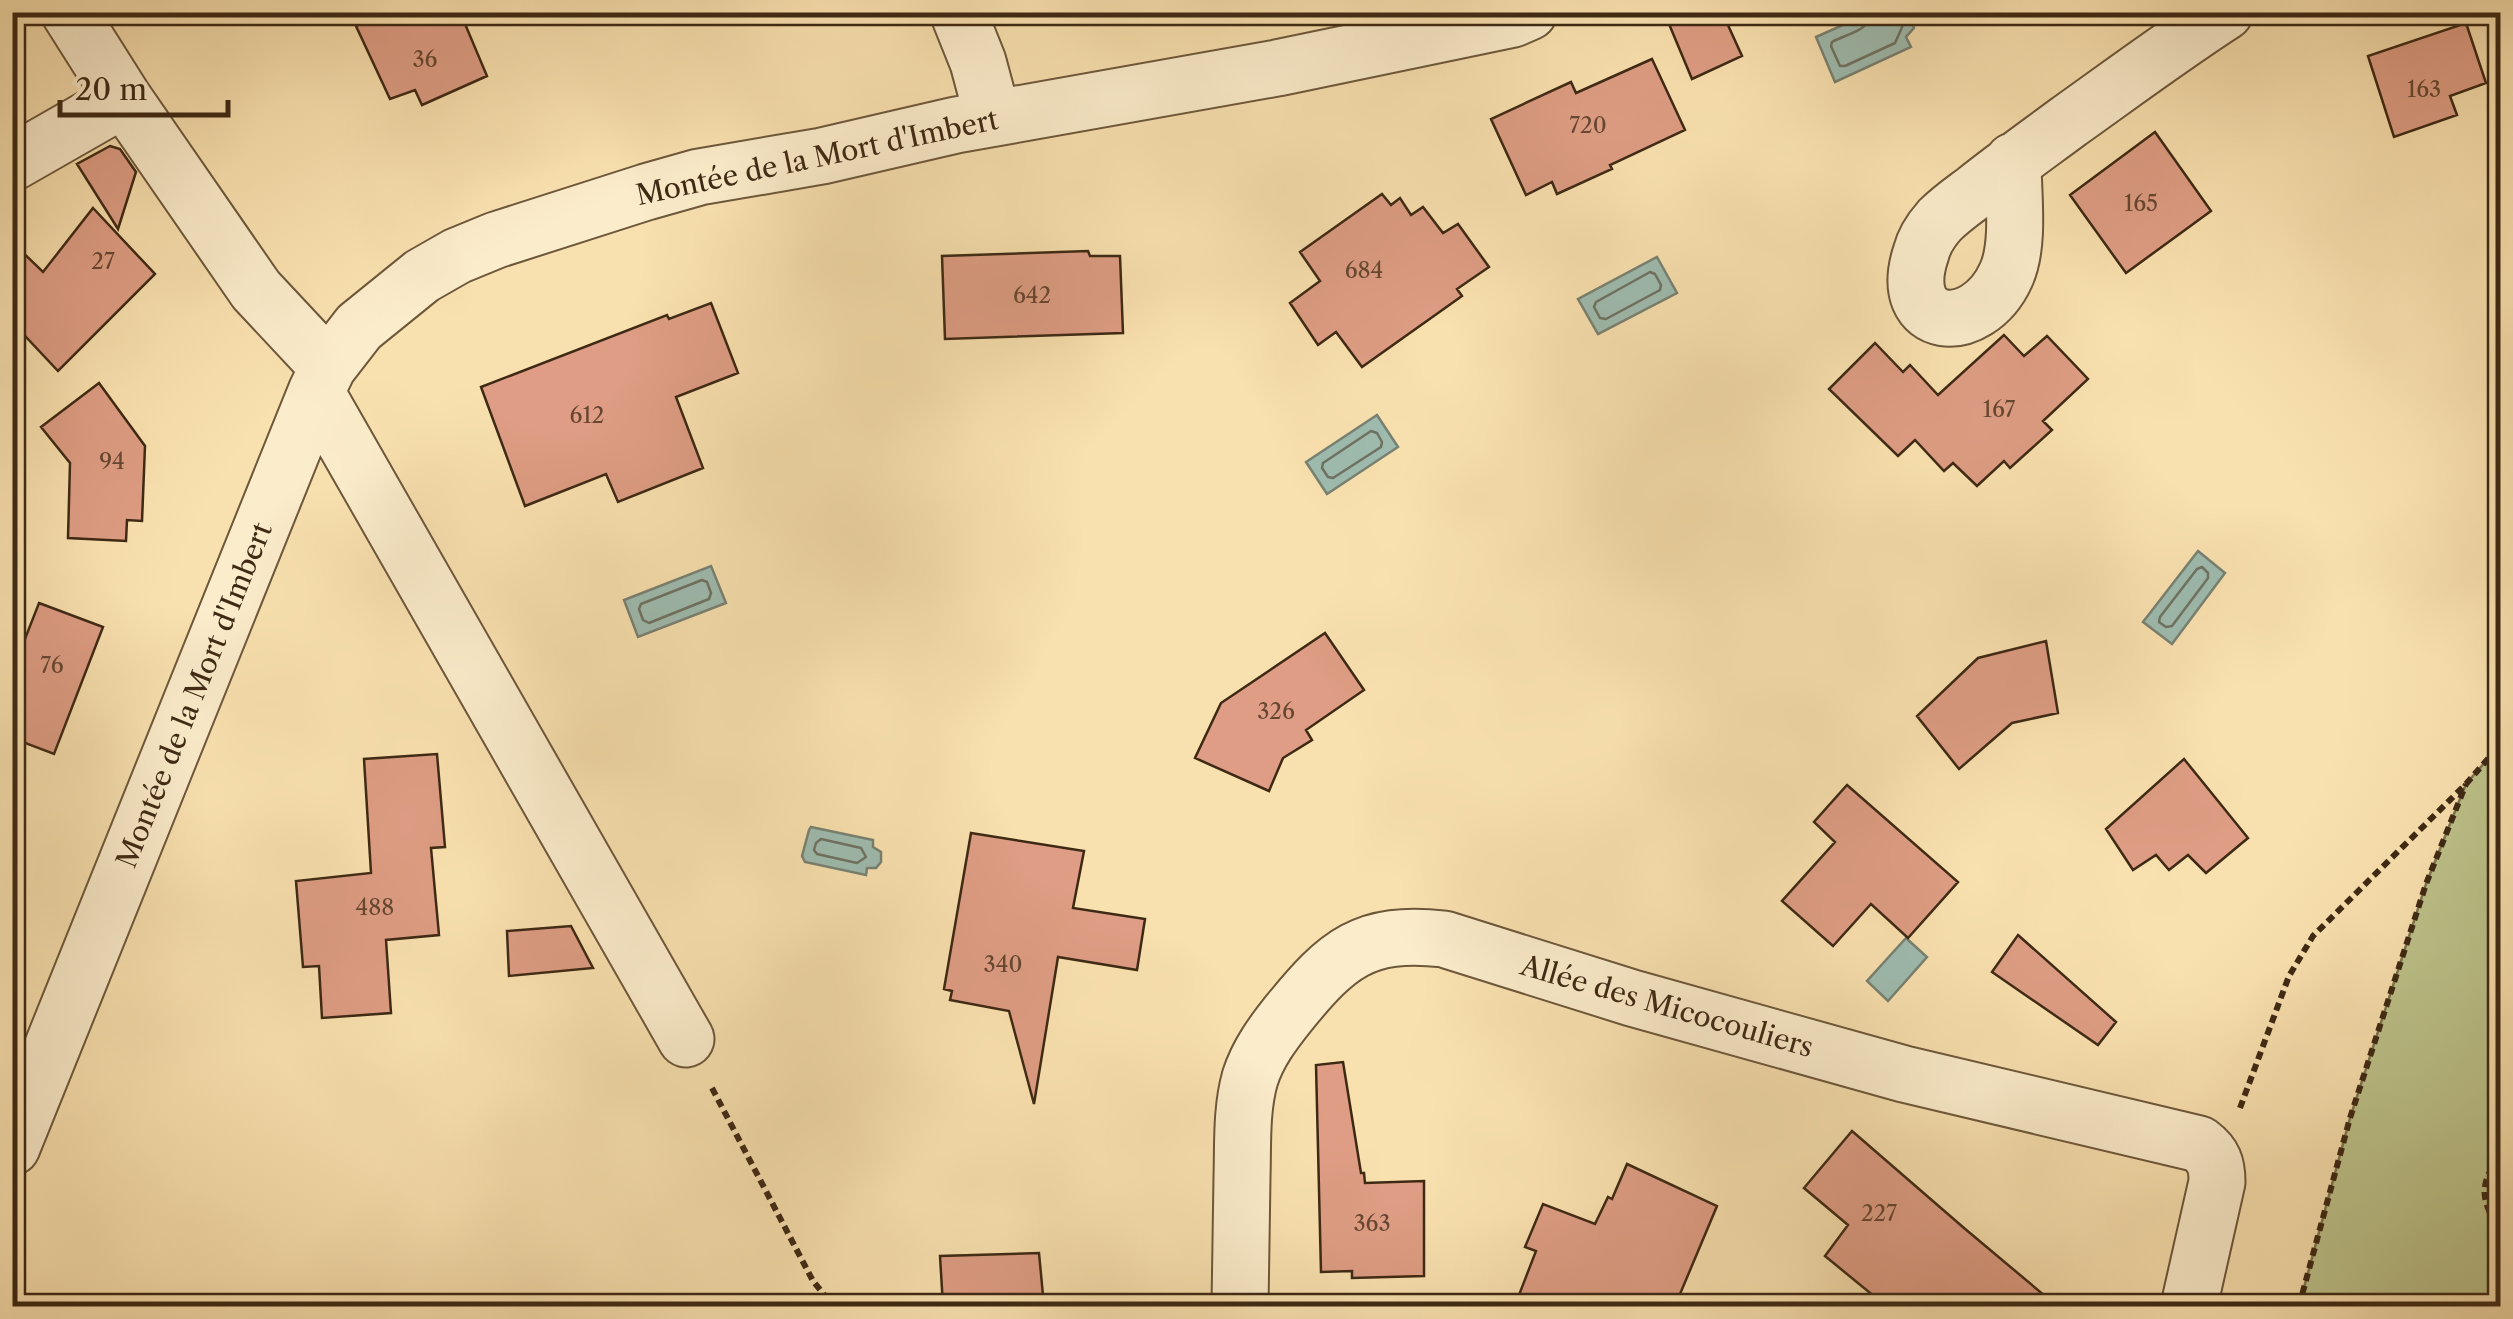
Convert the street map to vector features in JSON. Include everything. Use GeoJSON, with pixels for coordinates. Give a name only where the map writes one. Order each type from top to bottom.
{"type":"FeatureCollection","features":[{"type":"Feature","properties":{"kind":"street"},"geometry":{"type":"LineString","coordinates":[[69,12],[124,99],[322,380],[686,1038]]}},
{"type":"Feature","properties":{"kind":"street"},"geometry":{"type":"LineString","coordinates":[[958,12],[978,62],[993,118]]}},
{"type":"Feature","properties":{"kind":"street","name":"Montée de la Mort d'Imbert"},"geometry":{"type":"LineString","coordinates":[[12,1147],[322,380],[360,328],[422,276],[496,240],[699,177],[822,156],[993,118],[1277,68],[1513,19],[1529,12]]}},
{"type":"Feature","properties":{"kind":"street"},"geometry":{"type":"LineString","coordinates":[[2013,161],[2225,12]]}},
{"type":"Feature","properties":{"kind":"street"},"geometry":{"type":"LineString","coordinates":[[12,163],[124,99]]}},
{"type":"Feature","properties":{"kind":"street","name":"Allée des Micocouliers"},"geometry":{"type":"LineString","coordinates":[[1240,1306],[1243,1130],[1246,1094],[1258,1057],[1313,983],[1342,956],[1379,941],[1416,936],[1444,939],[1632,998],[1904,1074],[2199,1144],[2217,1164]]}},
{"type":"Feature","properties":{"kind":"street"},"geometry":{"type":"LineString","coordinates":[[2189,1306],[2213,1205],[2217,1164]]}},
{"type":"Feature","properties":{"kind":"path"},"geometry":{"type":"LineString","coordinates":[[2217,1164],[2289,976],[2313,936],[2500,745]]}},
{"type":"Feature","properties":{"kind":"path"},"geometry":{"type":"LineString","coordinates":[[2299,1306],[2350,1118],[2426,884],[2466,784]]}},
{"type":"Feature","properties":{"kind":"path"},"geometry":{"type":"LineString","coordinates":[[686,1038],[813,1281],[833,1306]]}},
{"type":"Feature","properties":{"kind":"path"},"geometry":{"type":"LineString","coordinates":[[2500,1158],[2484,1189],[2488,1212],[2500,1229]]}},
{"type":"Feature","properties":{"kind":"green space"},"geometry":{"type":"Polygon","coordinates":[[[2500,745],[2500,1306],[2299,1306],[2350,1118],[2426,884],[2466,784],[2500,745]]]}},
{"type":"Feature","properties":{"kind":"water"},"geometry":{"type":"Polygon","coordinates":[[[1872,12],[1910,16],[1914,28],[1906,37],[1911,47],[1835,82],[1816,37],[1872,12]]]}},
{"type":"Feature","properties":{"kind":"water"},"geometry":{"type":"Polygon","coordinates":[[[1657,257],[1677,293],[1598,334],[1578,299],[1657,257]]]}},
{"type":"Feature","properties":{"kind":"water"},"geometry":{"type":"Polygon","coordinates":[[[1377,415],[1398,447],[1327,494],[1306,462],[1377,415]]]}},
{"type":"Feature","properties":{"kind":"water"},"geometry":{"type":"Polygon","coordinates":[[[2198,551],[2225,573],[2172,644],[2143,622],[2198,551]]]}},
{"type":"Feature","properties":{"kind":"water"},"geometry":{"type":"Polygon","coordinates":[[[711,566],[726,603],[638,637],[624,600],[711,566]]]}},
{"type":"Feature","properties":{"kind":"water"},"geometry":{"type":"Polygon","coordinates":[[[811,827],[873,840],[873,847],[881,852],[881,862],[876,868],[867,868],[866,875],[805,862],[802,856],[811,827]]]}},
{"type":"Feature","properties":{"kind":"water"},"geometry":{"type":"Polygon","coordinates":[[[1906,938],[1927,957],[1888,1001],[1867,981],[1906,938]]]}},
{"type":"Feature","properties":{"kind":"building"},"geometry":{"type":"Polygon","coordinates":[[[386,12],[460,12],[487,76],[422,105],[415,90],[390,99],[356,26],[386,12]]]}},
{"type":"Feature","properties":{"kind":"building"},"geometry":{"type":"Polygon","coordinates":[[[1664,12],[1722,12],[1742,56],[1692,79],[1664,12]]]}},
{"type":"Feature","properties":{"kind":"building"},"geometry":{"type":"Polygon","coordinates":[[[2466,23],[2486,83],[2450,96],[2457,115],[2394,137],[2368,56],[2466,23]]]}},
{"type":"Feature","properties":{"kind":"building"},"geometry":{"type":"Polygon","coordinates":[[[1652,59],[1685,130],[1557,194],[1552,182],[1526,195],[1491,119],[1571,82],[1576,93],[1652,59]]]}},
{"type":"Feature","properties":{"kind":"building"},"geometry":{"type":"Polygon","coordinates":[[[2155,132],[2211,211],[2126,273],[2070,195],[2155,132]]]}},
{"type":"Feature","properties":{"kind":"building"},"geometry":{"type":"Polygon","coordinates":[[[110,146],[120,149],[136,172],[118,229],[77,164],[110,146]]]}},
{"type":"Feature","properties":{"kind":"building"},"geometry":{"type":"Polygon","coordinates":[[[1382,194],[1391,205],[1400,198],[1411,215],[1423,207],[1443,233],[1458,224],[1489,267],[1457,289],[1462,296],[1362,367],[1336,332],[1318,345],[1290,303],[1320,281],[1300,252],[1382,194]]]}},
{"type":"Feature","properties":{"kind":"building"},"geometry":{"type":"Polygon","coordinates":[[[93,208],[155,274],[58,371],[12,322],[12,242],[43,272],[93,208]]]}},
{"type":"Feature","properties":{"kind":"building"},"geometry":{"type":"Polygon","coordinates":[[[1088,251],[1090,256],[1120,256],[1123,333],[945,339],[942,256],[1088,251]]]}},
{"type":"Feature","properties":{"kind":"building"},"geometry":{"type":"Polygon","coordinates":[[[711,303],[738,373],[676,397],[703,468],[618,502],[606,474],[525,506],[481,387],[667,315],[669,319],[711,303]]]}},
{"type":"Feature","properties":{"kind":"building"},"geometry":{"type":"Polygon","coordinates":[[[2004,335],[2024,356],[2047,336],[2088,379],[2043,421],[2052,430],[2010,468],[2004,461],[1977,486],[1953,463],[1944,471],[1915,440],[1898,456],[1829,389],[1875,343],[1903,372],[1910,365],[1938,395],[2004,335]]]}},
{"type":"Feature","properties":{"kind":"building"},"geometry":{"type":"Polygon","coordinates":[[[99,383],[145,446],[142,521],[127,520],[126,541],[68,538],[70,463],[41,427],[99,383]]]}},
{"type":"Feature","properties":{"kind":"building"},"geometry":{"type":"Polygon","coordinates":[[[39,603],[103,627],[54,754],[12,738],[12,672],[39,603]]]}},
{"type":"Feature","properties":{"kind":"building"},"geometry":{"type":"Polygon","coordinates":[[[1325,633],[1364,690],[1306,730],[1312,740],[1283,758],[1269,791],[1195,758],[1221,703],[1325,633]]]}},
{"type":"Feature","properties":{"kind":"building"},"geometry":{"type":"Polygon","coordinates":[[[2046,641],[2058,713],[2012,723],[1959,769],[1917,716],[1978,658],[2046,641]]]}},
{"type":"Feature","properties":{"kind":"building"},"geometry":{"type":"Polygon","coordinates":[[[437,754],[445,847],[431,848],[439,935],[386,940],[391,1013],[322,1018],[319,966],[303,967],[296,881],[371,873],[364,759],[437,754]]]}},
{"type":"Feature","properties":{"kind":"building"},"geometry":{"type":"Polygon","coordinates":[[[2184,759],[2248,838],[2206,873],[2188,855],[2169,870],[2156,855],[2133,870],[2106,829],[2184,759]]]}},
{"type":"Feature","properties":{"kind":"building"},"geometry":{"type":"Polygon","coordinates":[[[1847,785],[1958,882],[1908,938],[1871,904],[1833,946],[1782,901],[1835,842],[1814,822],[1847,785]]]}},
{"type":"Feature","properties":{"kind":"building"},"geometry":{"type":"Polygon","coordinates":[[[971,833],[1084,851],[1073,908],[1145,919],[1137,970],[1058,957],[1034,1104],[1009,1011],[950,1000],[952,991],[944,989],[971,833]]]}},
{"type":"Feature","properties":{"kind":"building"},"geometry":{"type":"Polygon","coordinates":[[[571,926],[593,968],[509,976],[507,931],[571,926]]]}},
{"type":"Feature","properties":{"kind":"building"},"geometry":{"type":"Polygon","coordinates":[[[2018,935],[2116,1022],[2098,1045],[1992,972],[2018,935]]]}},
{"type":"Feature","properties":{"kind":"building"},"geometry":{"type":"Polygon","coordinates":[[[1343,1062],[1365,1183],[1424,1181],[1424,1276],[1352,1278],[1352,1271],[1321,1272],[1316,1065],[1343,1062]]]}},
{"type":"Feature","properties":{"kind":"building"},"geometry":{"type":"Polygon","coordinates":[[[1852,1131],[2057,1306],[1886,1306],[1825,1256],[1848,1225],[1804,1188],[1852,1131]]]}},
{"type":"Feature","properties":{"kind":"building"},"geometry":{"type":"Polygon","coordinates":[[[1627,1164],[1717,1206],[1675,1306],[1547,1306],[1519,1295],[1536,1251],[1525,1247],[1543,1204],[1595,1224],[1608,1197],[1612,1199],[1627,1164]]]}},
{"type":"Feature","properties":{"kind":"building"},"geometry":{"type":"Polygon","coordinates":[[[1039,1253],[1044,1306],[943,1306],[940,1256],[1039,1253]]]}}]}
